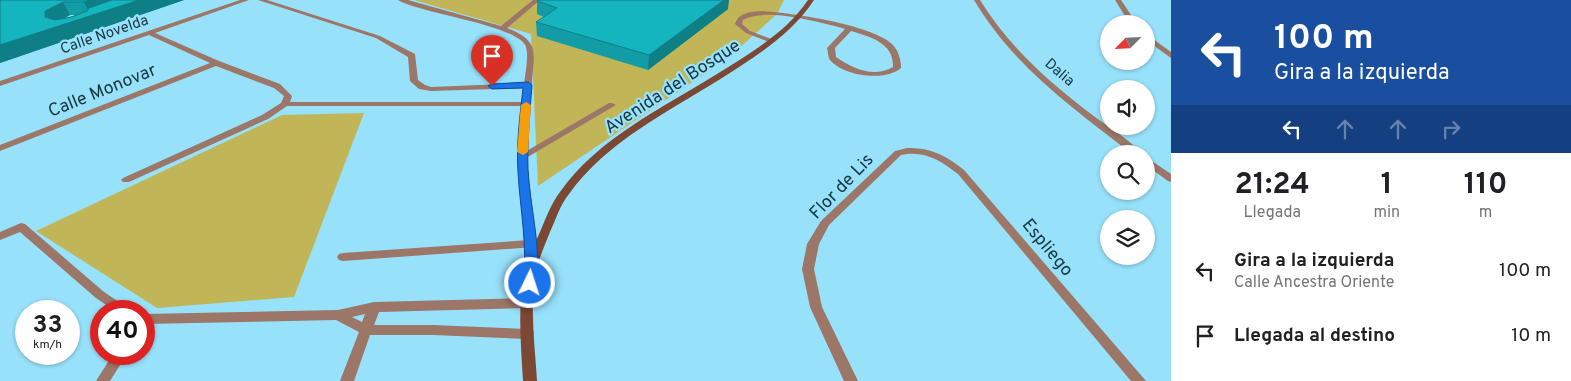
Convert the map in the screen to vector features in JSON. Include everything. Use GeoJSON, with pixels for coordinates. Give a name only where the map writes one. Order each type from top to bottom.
{"type":"FeatureCollection","features":[{"type":"Feature","properties":{"kind":"street","name":"Calle Novelda"},"geometry":{"type":"LineString","coordinates":[[0,84],[246,0]]}},
{"type":"Feature","properties":{"kind":"street"},"geometry":{"type":"LineString","coordinates":[[261,0],[393,43],[412,56],[414,81],[422,87],[441,89],[528,85]]}},
{"type":"Feature","properties":{"kind":"street"},"geometry":{"type":"LineString","coordinates":[[401,0],[516,33],[528,42],[530,46],[523,156],[532,264]]}},
{"type":"Feature","properties":{"kind":"street"},"geometry":{"type":"LineString","coordinates":[[502,29],[537,0]]}},
{"type":"Feature","properties":{"kind":"street","name":"Avenida del Bosque"},"geometry":{"type":"LineString","coordinates":[[530,381],[528,303],[532,264],[550,220],[564,193],[579,175],[640,126],[710,83],[801,18],[811,0]]}},
{"type":"Feature","properties":{"kind":"street","name":"Dalia"},"geometry":{"type":"LineString","coordinates":[[977,0],[987,20],[1007,46],[1127,145]]}},
{"type":"Feature","properties":{"kind":"street"},"geometry":{"type":"LineString","coordinates":[[1118,0],[1128,15]]}},
{"type":"Feature","properties":{"kind":"street"},"geometry":{"type":"LineString","coordinates":[[772,40],[748,32],[738,24],[740,19],[750,14],[801,18],[849,29],[871,35],[890,45],[896,58],[896,68],[890,73],[878,75],[852,69],[833,58],[831,48],[849,29]]}},
{"type":"Feature","properties":{"kind":"street"},"geometry":{"type":"LineString","coordinates":[[149,33],[216,63],[277,86],[288,96],[285,104]]}},
{"type":"Feature","properties":{"kind":"street"},"geometry":{"type":"LineString","coordinates":[[1155,43],[1171,56]]}},
{"type":"Feature","properties":{"kind":"street","name":"Calle Monovar"},"geometry":{"type":"LineString","coordinates":[[0,148],[216,63]]}},
{"type":"Feature","properties":{"kind":"street"},"geometry":{"type":"LineString","coordinates":[[126,180],[265,117],[285,104],[526,104]]}},
{"type":"Feature","properties":{"kind":"street"},"geometry":{"type":"LineString","coordinates":[[523,156],[612,105]]}},
{"type":"Feature","properties":{"kind":"street","name":"Flor de Lis"},"geometry":{"type":"LineString","coordinates":[[851,381],[816,307],[808,269],[814,244],[825,223],[898,153],[920,149]]}},
{"type":"Feature","properties":{"kind":"street","name":"Espliego"},"geometry":{"type":"LineString","coordinates":[[920,149],[946,160],[961,172],[1139,381]]}},
{"type":"Feature","properties":{"kind":"street"},"geometry":{"type":"LineString","coordinates":[[1155,167],[1171,179]]}},
{"type":"Feature","properties":{"kind":"street"},"geometry":{"type":"LineString","coordinates":[[0,236],[21,226],[106,300]]}},
{"type":"Feature","properties":{"kind":"street"},"geometry":{"type":"LineString","coordinates":[[343,257],[530,244]]}},
{"type":"Feature","properties":{"kind":"street"},"geometry":{"type":"LineString","coordinates":[[155,320],[338,316],[374,307],[528,303]]}},
{"type":"Feature","properties":{"kind":"street"},"geometry":{"type":"LineString","coordinates":[[347,381],[374,307]]}},
{"type":"Feature","properties":{"kind":"street"},"geometry":{"type":"LineString","coordinates":[[338,316],[366,330],[433,330],[528,334]]}},
{"type":"Feature","properties":{"kind":"street"},"geometry":{"type":"LineString","coordinates":[[103,381],[113,365]]}},
{"type":"Feature","properties":{"kind":"shaded area"},"geometry":{"type":"Polygon","coordinates":[[[414,0],[784,0],[777,14],[728,58],[538,186],[531,34],[414,0]]]}},
{"type":"Feature","properties":{"kind":"shaded area"},"geometry":{"type":"Polygon","coordinates":[[[364,113],[294,297],[157,308],[155,307],[155,300],[144,300],[36,231],[282,115],[364,113]]]}},
{"type":"Feature","properties":{"kind":"building"},"geometry":{"type":"Polygon","coordinates":[[[0,0],[90,0],[84,2],[63,2],[45,11],[45,17],[55,20],[72,17],[87,11],[89,8],[112,0],[139,0],[0,45],[0,0]]]}},
{"type":"Feature","properties":{"kind":"building"},"geometry":{"type":"Polygon","coordinates":[[[538,0],[724,0],[649,55],[536,22],[557,8],[538,0]]]}},
{"type":"Feature","properties":{"kind":"slow traffic"},"geometry":{"type":"LineString","coordinates":[[523,152],[526,105]]}},
{"type":"Feature","properties":{"kind":"route"},"geometry":{"type":"LineString","coordinates":[[492,86],[528,85],[523,133],[523,170],[532,264],[530,283]]}}]}
